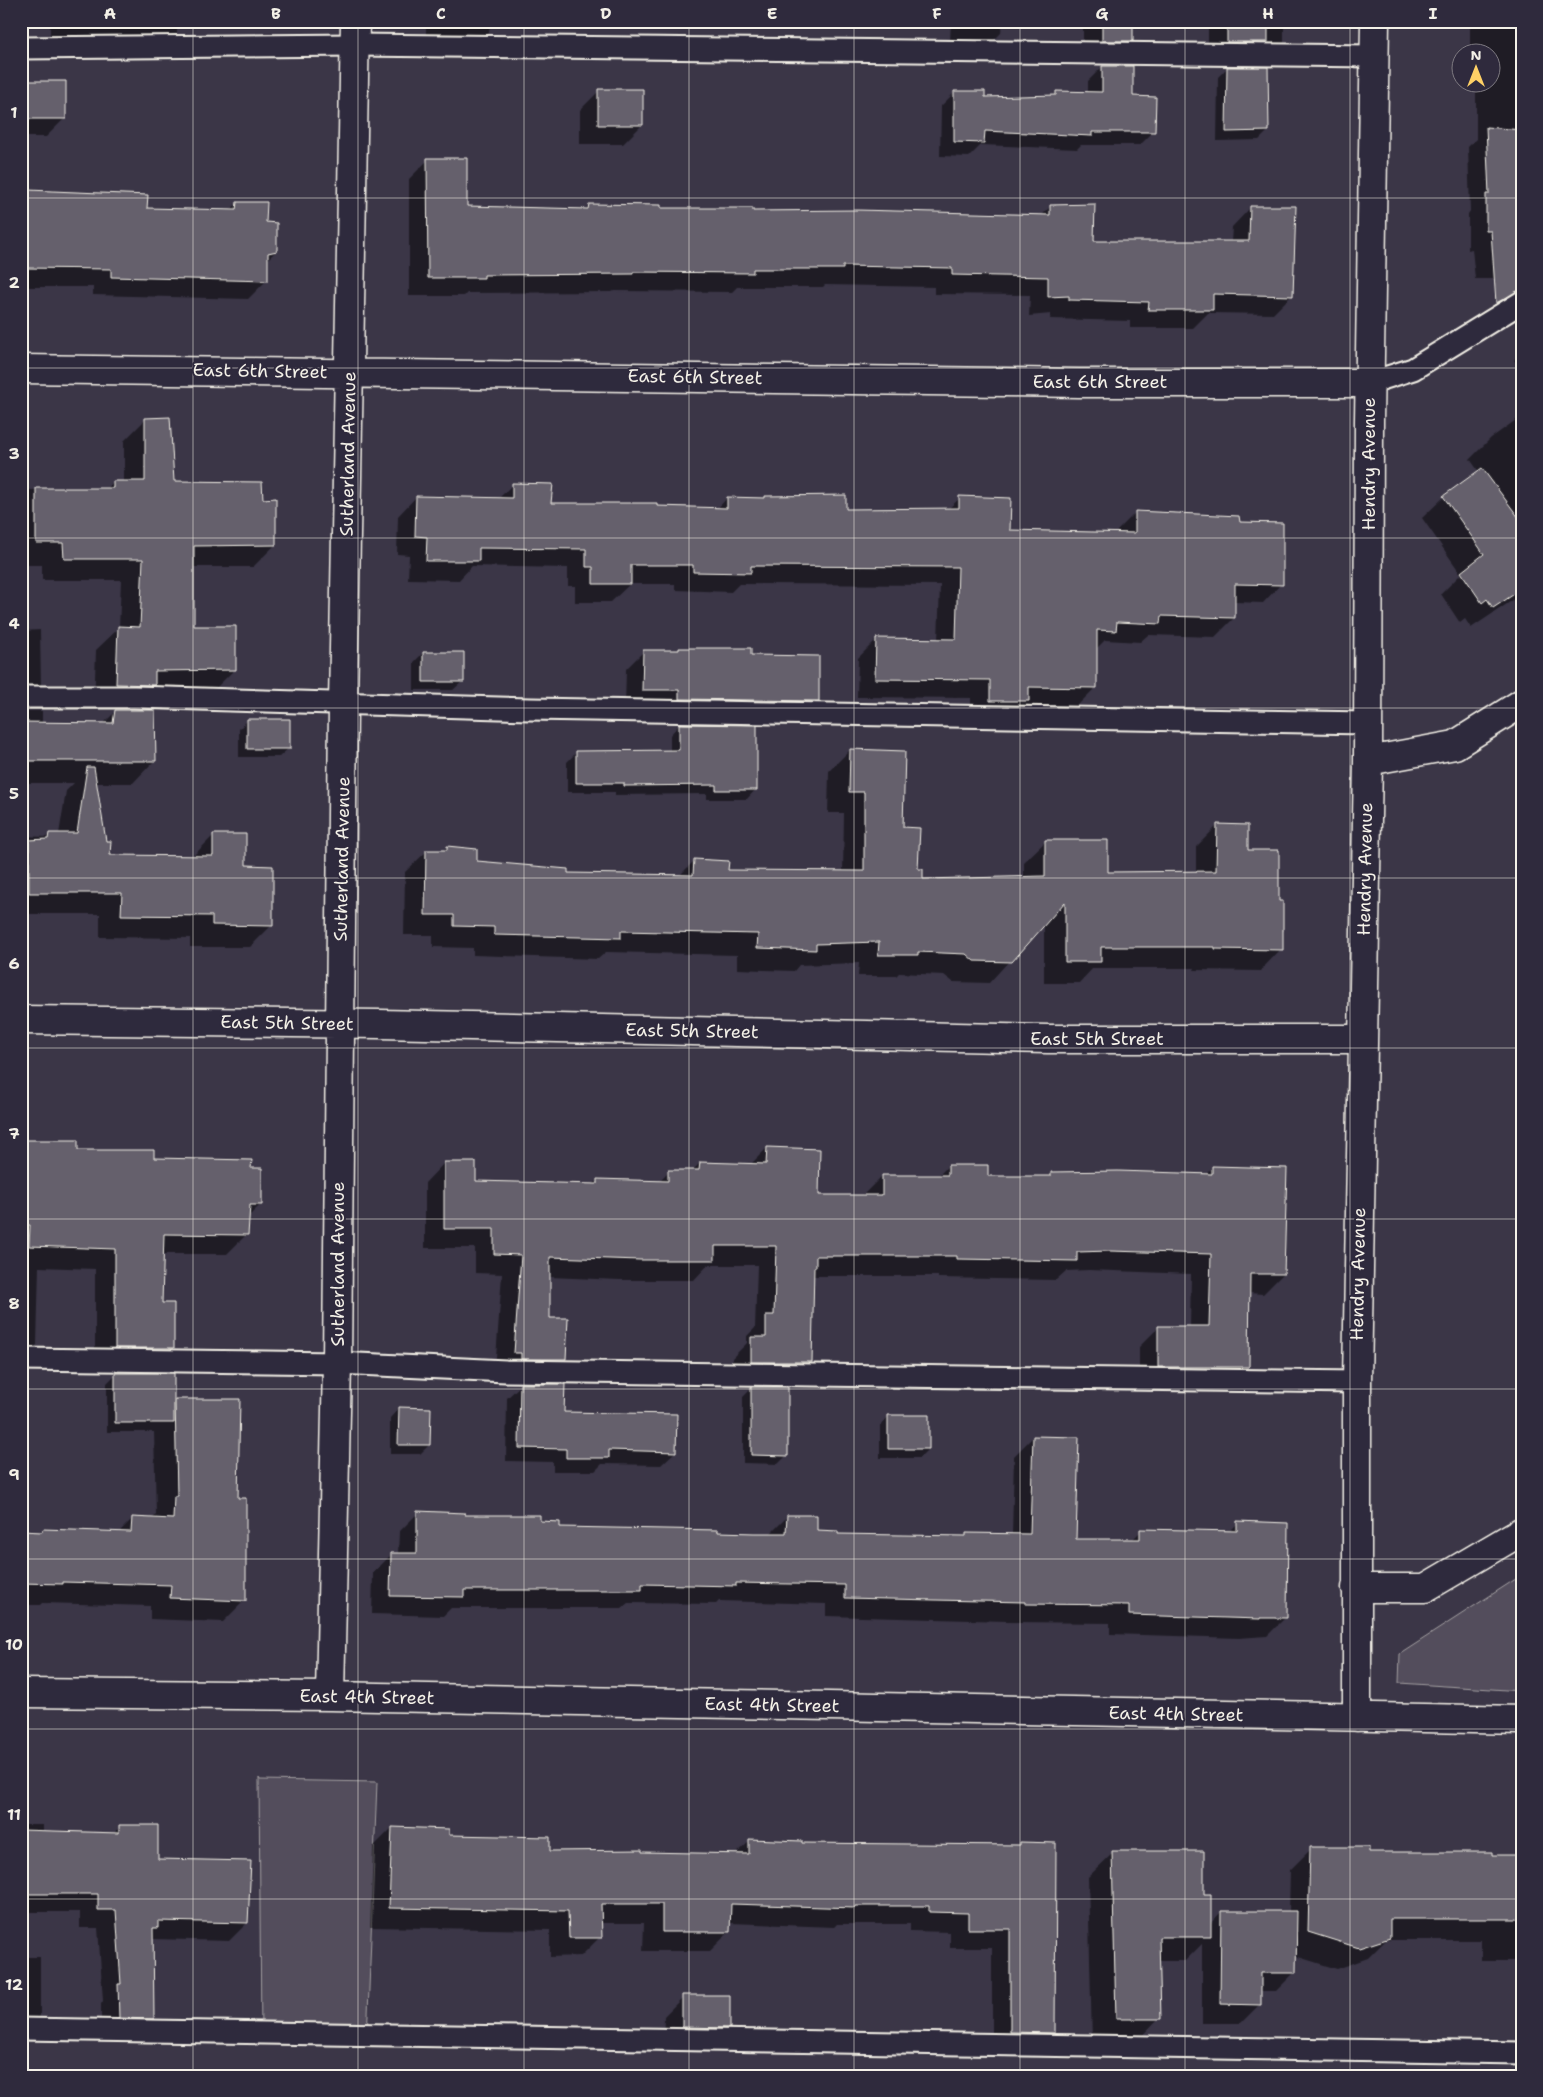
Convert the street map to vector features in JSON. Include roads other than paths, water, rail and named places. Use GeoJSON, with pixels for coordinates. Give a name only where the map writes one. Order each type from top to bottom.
{"type":"FeatureCollection","features":[{"type":"Feature","properties":{"kind":"street","name":"Hendry Avenue"},"geometry":{"type":"LineString","coordinates":[[1357,1717],[1357,1382],[1368,761],[1369,383],[1375,21]]}},
{"type":"Feature","properties":{"kind":"street","name":"Sutherland Avenue"},"geometry":{"type":"LineString","coordinates":[[330,1696],[337,1363],[343,705],[355,33]]}},
{"type":"Feature","properties":{"kind":"street","name":"East 6th Street"},"geometry":{"type":"LineString","coordinates":[[21,369],[1079,383],[1369,383]]}},
{"type":"Feature","properties":{"kind":"street"},"geometry":{"type":"LineString","coordinates":[[1368,761],[1455,745],[1522,703]]}},
{"type":"Feature","properties":{"kind":"street","name":"East 5th Street"},"geometry":{"type":"LineString","coordinates":[[21,1020],[340,1024],[1048,1039],[1362,1039]]}},
{"type":"Feature","properties":{"kind":"street"},"geometry":{"type":"LineString","coordinates":[[1356,1588],[1424,1588],[1522,1531]]}},
{"type":"Feature","properties":{"kind":"street","name":"East 4th Street"},"geometry":{"type":"LineString","coordinates":[[21,1692],[330,1696],[1522,1720]]}},
{"type":"Feature","properties":{"kind":"lane"},"geometry":{"type":"LineString","coordinates":[[21,48],[355,33],[1374,56]]}},
{"type":"Feature","properties":{"kind":"lane"},"geometry":{"type":"LineString","coordinates":[[1369,383],[1413,369],[1522,302]]}},
{"type":"Feature","properties":{"kind":"lane"},"geometry":{"type":"LineString","coordinates":[[21,697],[134,698],[343,705],[1367,723]]}},
{"type":"Feature","properties":{"kind":"lane"},"geometry":{"type":"LineString","coordinates":[[21,1359],[337,1363],[506,1371],[1357,1382]]}},
{"type":"Feature","properties":{"kind":"lane"},"geometry":{"type":"LineString","coordinates":[[21,2029],[1522,2052]]}}]}
